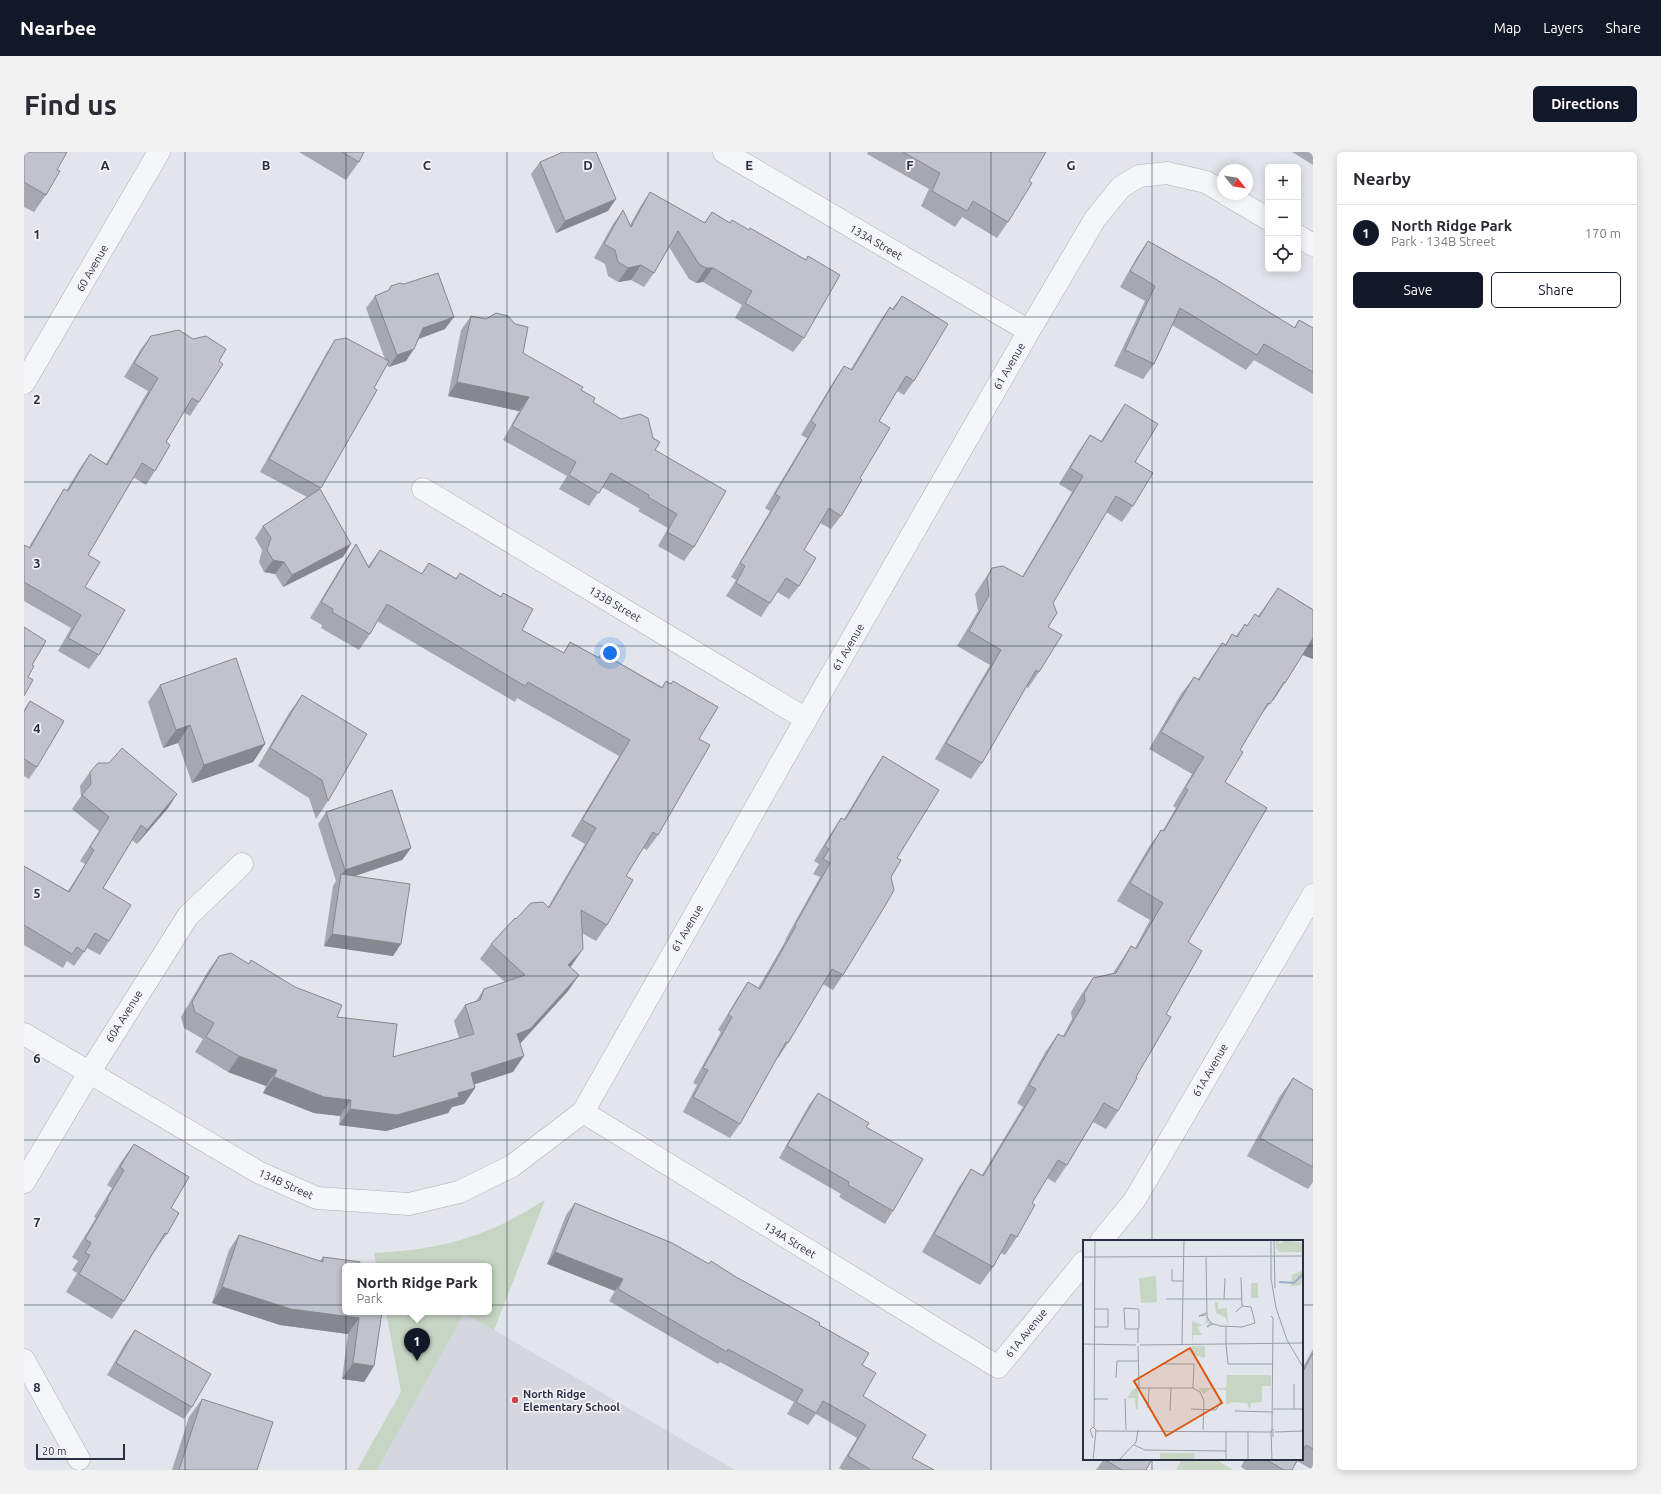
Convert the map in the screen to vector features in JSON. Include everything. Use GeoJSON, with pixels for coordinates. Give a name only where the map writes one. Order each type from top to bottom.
{"type":"FeatureCollection","features":[{"type":"Feature","properties":{"kind":"street","name":"60 Avenue"},"geometry":{"type":"LineString","coordinates":[[24,383],[159,152]]}},
{"type":"Feature","properties":{"kind":"street","name":"133A Street"},"geometry":{"type":"LineString","coordinates":[[724,152],[1029,331]]}},
{"type":"Feature","properties":{"kind":"street","name":"61 Avenue"},"geometry":{"type":"LineString","coordinates":[[582,1112],[806,719],[1095,219],[1121,187],[1139,176],[1167,173],[1206,182],[1217,188]]}},
{"type":"Feature","properties":{"kind":"street"},"geometry":{"type":"LineString","coordinates":[[1236,200],[1265,217]]}},
{"type":"Feature","properties":{"kind":"street"},"geometry":{"type":"LineString","coordinates":[[1301,238],[1313,245]]}},
{"type":"Feature","properties":{"kind":"street","name":"133B Street"},"geometry":{"type":"LineString","coordinates":[[423,489],[806,719]]}},
{"type":"Feature","properties":{"kind":"street","name":"60A Avenue"},"geometry":{"type":"LineString","coordinates":[[24,1182],[89,1073],[188,916],[242,864]]}},
{"type":"Feature","properties":{"kind":"street","name":"61A Avenue"},"geometry":{"type":"LineString","coordinates":[[1102,1240],[1134,1201],[1313,895]]}},
{"type":"Feature","properties":{"kind":"street","name":"134B Street"},"geometry":{"type":"LineString","coordinates":[[24,1034],[258,1172],[317,1198],[409,1204],[459,1192],[512,1166],[582,1112]]}},
{"type":"Feature","properties":{"kind":"street","name":"134A Street"},"geometry":{"type":"LineString","coordinates":[[582,1112],[998,1367]]}},
{"type":"Feature","properties":{"kind":"street","name":"61A Avenue"},"geometry":{"type":"LineString","coordinates":[[998,1367],[1083,1263]]}},
{"type":"Feature","properties":{"kind":"street"},"geometry":{"type":"LineString","coordinates":[[24,1360],[79,1460]]}},
{"type":"Feature","properties":{"kind":"shaded area","name":"North Ridge Elementary School"},"geometry":{"type":"Polygon","coordinates":[[[463,1315],[466,1315],[735,1470],[377,1470],[463,1315]]]}},
{"type":"Feature","properties":{"kind":"green space"},"geometry":{"type":"Polygon","coordinates":[[[545,1200],[494,1330],[466,1315],[492,1315],[492,1263],[376,1263],[374,1253],[422,1248],[454,1242],[485,1232],[545,1200]]]}},
{"type":"Feature","properties":{"kind":"green space"},"geometry":{"type":"Polygon","coordinates":[[[387,1315],[463,1315],[377,1470],[357,1470],[401,1392],[387,1315]]]}},
{"type":"Feature","properties":{"kind":"green space"},"geometry":{"type":"Polygon","coordinates":[[[1181,1460],[1217,1460],[1233,1470],[1176,1470],[1181,1460]]]}},
{"type":"Feature","properties":{"kind":"building"},"geometry":{"type":"Polygon","coordinates":[[[24,152],[67,152],[57,170],[60,171],[46,195],[24,182],[24,152]]]}},
{"type":"Feature","properties":{"kind":"building"},"geometry":{"type":"Polygon","coordinates":[[[342,152],[364,152],[359,162],[342,152]]]}},
{"type":"Feature","properties":{"kind":"building"},"geometry":{"type":"Polygon","coordinates":[[[563,152],[596,152],[616,199],[565,221],[540,162],[563,152]]]}},
{"type":"Feature","properties":{"kind":"building"},"geometry":{"type":"Polygon","coordinates":[[[903,152],[1046,152],[1029,181],[1032,183],[1008,222],[973,201],[967,211],[932,191],[940,173],[903,152]]]}},
{"type":"Feature","properties":{"kind":"building"},"geometry":{"type":"Polygon","coordinates":[[[650,192],[705,223],[712,212],[730,223],[732,220],[749,230],[750,228],[806,260],[808,256],[840,275],[804,338],[745,303],[752,291],[713,268],[706,268],[699,264],[678,231],[654,273],[641,265],[628,268],[618,262],[615,250],[604,244],[623,210],[631,227],[650,192]]]}},
{"type":"Feature","properties":{"kind":"building"},"geometry":{"type":"Polygon","coordinates":[[[1148,241],[1217,280],[1295,328],[1299,320],[1313,328],[1313,372],[1264,344],[1257,355],[1180,308],[1154,364],[1125,350],[1155,286],[1130,271],[1148,241]]]}},
{"type":"Feature","properties":{"kind":"building"},"geometry":{"type":"Polygon","coordinates":[[[438,273],[454,317],[423,328],[414,349],[397,355],[375,296],[389,290],[391,286],[400,283],[404,284],[438,273]]]}},
{"type":"Feature","properties":{"kind":"building"},"geometry":{"type":"Polygon","coordinates":[[[902,296],[948,324],[914,381],[906,376],[879,421],[890,428],[860,478],[862,480],[841,516],[829,508],[804,550],[816,558],[799,586],[786,578],[770,603],[736,583],[745,566],[740,563],[780,497],[775,494],[816,425],[811,421],[844,366],[852,370],[890,307],[893,310],[902,296]]]}},
{"type":"Feature","properties":{"kind":"building"},"geometry":{"type":"Polygon","coordinates":[[[496,313],[508,316],[515,324],[528,327],[523,353],[583,387],[581,390],[595,398],[593,402],[621,419],[640,414],[648,418],[653,438],[660,442],[655,450],[726,491],[694,547],[667,532],[677,514],[648,497],[649,495],[611,473],[599,493],[569,475],[576,462],[512,426],[529,397],[457,382],[471,316],[486,319],[496,313]]]}},
{"type":"Feature","properties":{"kind":"building"},"geometry":{"type":"Polygon","coordinates":[[[179,330],[193,339],[206,336],[226,349],[219,361],[223,364],[199,402],[192,398],[166,442],[170,445],[155,471],[142,463],[88,555],[100,562],[85,587],[125,610],[99,655],[68,638],[81,615],[24,582],[24,545],[30,548],[64,489],[68,491],[90,454],[107,465],[158,378],[134,363],[151,336],[179,330]]]}},
{"type":"Feature","properties":{"kind":"building"},"geometry":{"type":"Polygon","coordinates":[[[346,338],[389,361],[374,388],[377,390],[321,488],[269,459],[335,340],[346,338]]]}},
{"type":"Feature","properties":{"kind":"building"},"geometry":{"type":"Polygon","coordinates":[[[1125,404],[1158,424],[1135,462],[1153,473],[1133,506],[1116,496],[1053,603],[1057,613],[1048,627],[1062,635],[1039,672],[1036,670],[982,763],[946,743],[1001,650],[969,631],[989,595],[987,578],[992,568],[1003,566],[1023,577],[1083,476],[1070,468],[1090,435],[1102,442],[1125,404]]]}},
{"type":"Feature","properties":{"kind":"building"},"geometry":{"type":"Polygon","coordinates":[[[320,489],[351,544],[292,575],[284,562],[273,560],[267,550],[271,538],[263,526],[320,489]]]}},
{"type":"Feature","properties":{"kind":"building"},"geometry":{"type":"Polygon","coordinates":[[[356,544],[369,568],[380,550],[422,574],[429,563],[456,579],[460,573],[501,597],[503,593],[533,609],[522,630],[564,653],[570,642],[599,658],[602,653],[662,688],[666,681],[671,684],[673,681],[718,707],[699,739],[710,745],[658,835],[653,832],[626,876],[633,880],[607,925],[581,910],[583,949],[568,965],[579,975],[530,1029],[517,1034],[524,1056],[471,1073],[475,1088],[458,1093],[459,1097],[397,1115],[350,1109],[351,1100],[324,1097],[274,1077],[277,1070],[239,1056],[206,1037],[214,1023],[195,1012],[192,1002],[219,956],[231,953],[249,964],[251,960],[295,987],[342,1005],[337,1017],[397,1024],[393,1057],[474,1034],[465,1005],[480,1000],[484,989],[525,975],[491,944],[531,903],[543,902],[549,908],[596,828],[582,820],[630,740],[528,682],[525,686],[387,604],[370,634],[332,612],[333,609],[321,602],[356,544]]]}},
{"type":"Feature","properties":{"kind":"building"},"geometry":{"type":"Polygon","coordinates":[[[1278,588],[1313,610],[1313,638],[1285,683],[1284,682],[1270,704],[1268,703],[1240,750],[1243,752],[1225,782],[1267,808],[1188,942],[1202,951],[1166,1014],[1171,1017],[1118,1111],[1104,1103],[1067,1165],[1058,1160],[1032,1203],[1035,1205],[1017,1237],[1011,1234],[993,1267],[934,1234],[971,1169],[983,1176],[1036,1089],[1029,1085],[1058,1034],[1064,1037],[1085,1001],[1084,994],[1093,978],[1116,973],[1131,946],[1136,949],[1163,903],[1130,883],[1161,830],[1164,831],[1188,790],[1185,788],[1204,757],[1161,732],[1194,677],[1199,680],[1222,643],[1226,645],[1232,634],[1237,637],[1245,624],[1247,626],[1255,614],[1259,617],[1278,588]]]}},
{"type":"Feature","properties":{"kind":"building"},"geometry":{"type":"Polygon","coordinates":[[[24,627],[46,641],[32,665],[34,666],[28,677],[33,680],[24,696],[24,627]]]}},
{"type":"Feature","properties":{"kind":"building"},"geometry":{"type":"Polygon","coordinates":[[[236,658],[265,744],[204,765],[190,725],[176,730],[160,685],[236,658]]]}},
{"type":"Feature","properties":{"kind":"building"},"geometry":{"type":"Polygon","coordinates":[[[302,695],[367,734],[328,801],[322,780],[270,748],[302,695]]]}},
{"type":"Feature","properties":{"kind":"building"},"geometry":{"type":"Polygon","coordinates":[[[30,701],[64,721],[37,767],[24,759],[24,712],[30,701]]]}},
{"type":"Feature","properties":{"kind":"building"},"geometry":{"type":"Polygon","coordinates":[[[122,748],[177,794],[147,830],[141,825],[103,888],[131,905],[109,941],[95,933],[84,952],[77,947],[72,954],[24,925],[24,866],[69,892],[94,850],[90,847],[109,817],[82,795],[91,784],[90,772],[98,763],[109,763],[122,748]]]}},
{"type":"Feature","properties":{"kind":"building"},"geometry":{"type":"Polygon","coordinates":[[[883,756],[939,790],[897,858],[901,860],[891,877],[894,890],[885,906],[843,975],[832,969],[788,1043],[786,1042],[740,1124],[693,1097],[708,1070],[703,1068],[732,1017],[728,1015],[748,982],[760,989],[830,863],[823,859],[829,849],[825,846],[841,818],[845,820],[883,756]]]}},
{"type":"Feature","properties":{"kind":"building"},"geometry":{"type":"Polygon","coordinates":[[[392,790],[411,848],[345,870],[326,812],[392,790]]]}},
{"type":"Feature","properties":{"kind":"building"},"geometry":{"type":"Polygon","coordinates":[[[341,874],[410,884],[401,944],[332,934],[341,874]]]}},
{"type":"Feature","properties":{"kind":"building"},"geometry":{"type":"Polygon","coordinates":[[[1293,1078],[1313,1090],[1313,1167],[1260,1138],[1293,1078]]]}},
{"type":"Feature","properties":{"kind":"building"},"geometry":{"type":"Polygon","coordinates":[[[818,1093],[869,1123],[866,1127],[923,1159],[893,1211],[848,1185],[849,1182],[787,1146],[818,1093]]]}},
{"type":"Feature","properties":{"kind":"building"},"geometry":{"type":"Polygon","coordinates":[[[134,1144],[189,1177],[171,1208],[179,1213],[167,1234],[165,1233],[124,1301],[79,1274],[90,1255],[85,1253],[91,1243],[85,1239],[124,1170],[120,1167],[134,1144]]]}},
{"type":"Feature","properties":{"kind":"building"},"geometry":{"type":"Polygon","coordinates":[[[575,1203],[672,1243],[709,1264],[711,1261],[736,1277],[820,1323],[819,1325],[869,1353],[862,1365],[876,1373],[863,1396],[926,1435],[912,1458],[934,1470],[871,1470],[848,1456],[866,1425],[823,1401],[816,1413],[796,1402],[803,1390],[728,1349],[727,1352],[618,1289],[623,1279],[555,1252],[575,1203]]]}},
{"type":"Feature","properties":{"kind":"building"},"geometry":{"type":"Polygon","coordinates":[[[239,1235],[323,1262],[323,1257],[360,1262],[342,1263],[342,1315],[382,1315],[374,1366],[353,1363],[359,1318],[291,1309],[222,1287],[239,1235]]]}},
{"type":"Feature","properties":{"kind":"building"},"geometry":{"type":"Polygon","coordinates":[[[135,1330],[211,1374],[192,1407],[116,1363],[135,1330]]]}},
{"type":"Feature","properties":{"kind":"building"},"geometry":{"type":"Polygon","coordinates":[[[1313,1353],[1313,1449],[1306,1445],[1303,1450],[1303,1371],[1313,1353]]]}},
{"type":"Feature","properties":{"kind":"building"},"geometry":{"type":"Polygon","coordinates":[[[202,1399],[273,1422],[257,1470],[179,1470],[202,1399]]]}},
{"type":"Feature","properties":{"kind":"building"},"geometry":{"type":"Polygon","coordinates":[[[1106,1460],[1151,1460],[1146,1470],[1122,1470],[1106,1460]]]}},
{"type":"Feature","properties":{"kind":"building"},"geometry":{"type":"Polygon","coordinates":[[[1267,1460],[1297,1460],[1292,1470],[1284,1470],[1267,1460]]]}},
{"type":"Feature","properties":{"kind":"place","name":"North Ridge Park"},"geometry":{"type":"Point","coordinates":[417,1361]}},
{"type":"Feature","properties":{"kind":"place","name":"North Ridge Elementary School"},"geometry":{"type":"Point","coordinates":[515,1400]}}]}
